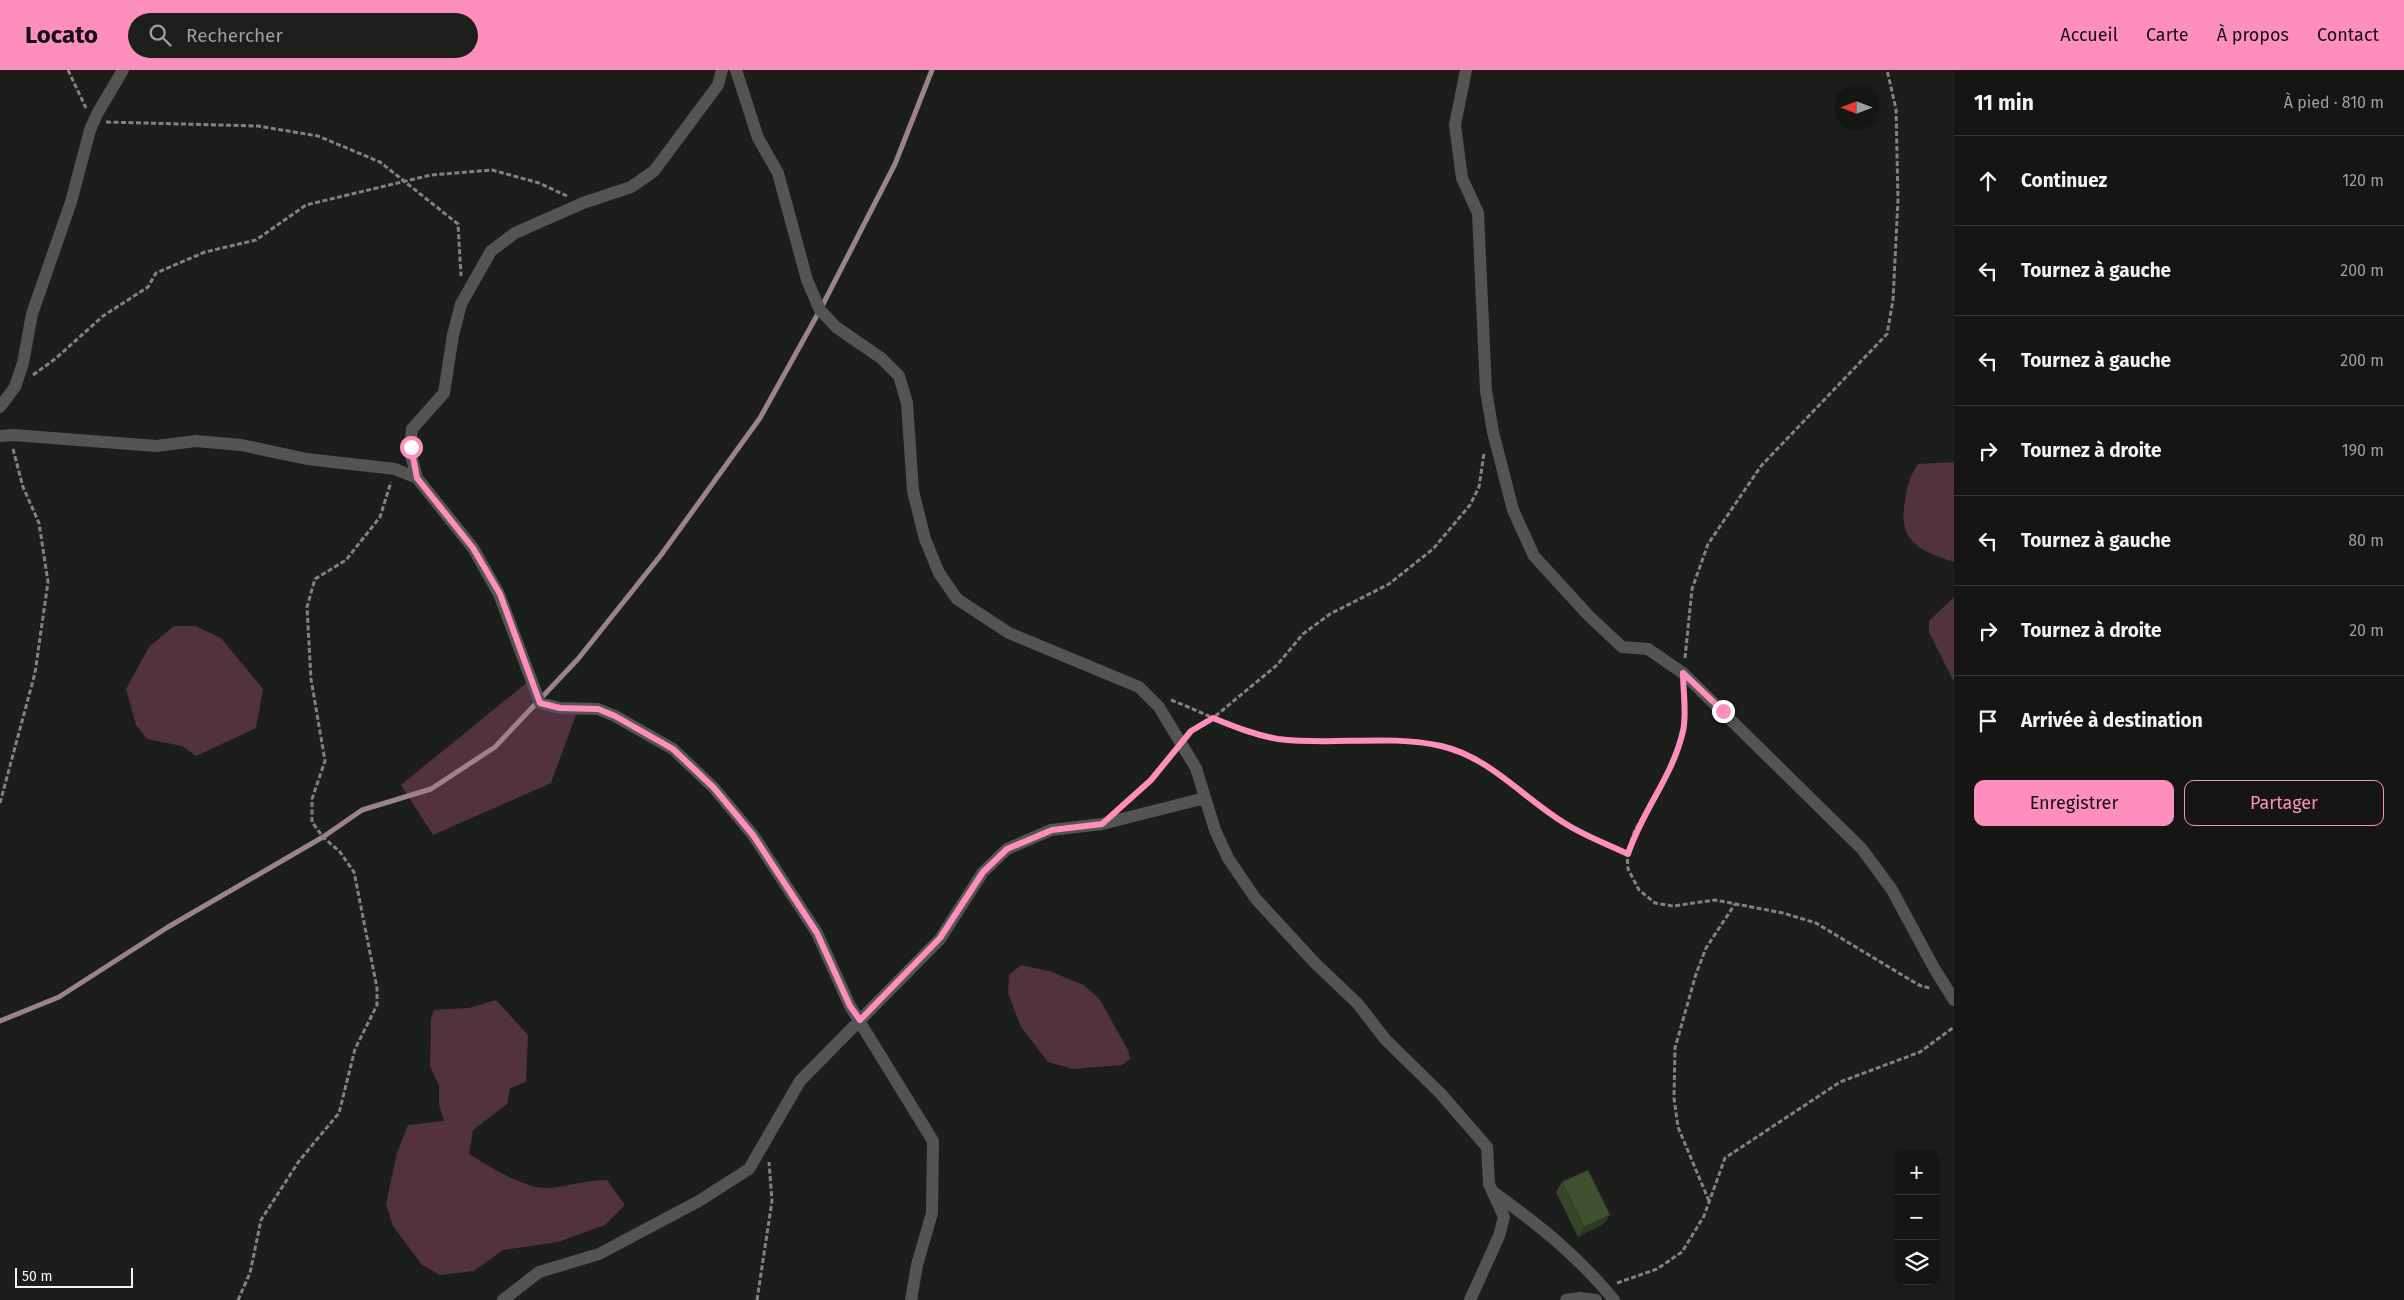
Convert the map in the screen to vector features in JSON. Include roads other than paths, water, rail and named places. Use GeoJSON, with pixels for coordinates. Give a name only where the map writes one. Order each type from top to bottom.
{"type":"FeatureCollection","features":[{"type":"Feature","properties":{"kind":"street"},"geometry":{"type":"LineString","coordinates":[[0,407],[15,387],[23,362],[32,314],[71,202],[93,122],[123,70]]}},
{"type":"Feature","properties":{"kind":"street"},"geometry":{"type":"LineString","coordinates":[[722,70],[718,85],[654,172],[631,187],[583,203],[515,233],[491,251],[461,304],[453,335],[444,393],[412,429],[410,451],[417,478],[473,548],[500,594],[540,703],[560,708],[598,709],[615,716],[673,749],[714,788],[753,835],[817,933],[850,1006],[933,1141],[932,1212],[917,1264],[910,1300]]}},
{"type":"Feature","properties":{"kind":"street"},"geometry":{"type":"LineString","coordinates":[[736,70],[758,138],[778,173],[807,280],[820,310],[836,327],[881,358],[899,376],[907,403],[913,491],[925,539],[939,573],[957,599],[1009,633],[1139,687],[1159,708],[1196,768],[1215,830],[1228,858],[1255,898],[1315,963],[1358,1004],[1385,1039],[1441,1094],[1487,1147],[1491,1191],[1503,1212],[1503,1221],[1470,1300]]}},
{"type":"Feature","properties":{"kind":"street"},"geometry":{"type":"LineString","coordinates":[[1466,70],[1455,125],[1462,178],[1478,214],[1486,391],[1493,432],[1513,510],[1534,556],[1589,616],[1622,646],[1648,649],[1683,673],[1873,862],[1892,890],[1951,995]]}},
{"type":"Feature","properties":{"kind":"street"},"geometry":{"type":"LineString","coordinates":[[0,436],[13,435],[156,446],[196,441],[241,445],[307,459],[396,469],[417,478]]}},
{"type":"Feature","properties":{"kind":"street"},"geometry":{"type":"LineString","coordinates":[[503,1300],[539,1272],[599,1254],[699,1201],[749,1169],[800,1081],[940,938],[983,872],[1007,849],[1052,830],[1102,824],[1205,798]]}},
{"type":"Feature","properties":{"kind":"street"},"geometry":{"type":"LineString","coordinates":[[1491,1191],[1539,1225],[1590,1272],[1614,1300]]}},
{"type":"Feature","properties":{"kind":"street"},"geometry":{"type":"LineString","coordinates":[[1566,1300],[1580,1298],[1596,1300]]}},
{"type":"Feature","properties":{"kind":"waterway"},"geometry":{"type":"LineString","coordinates":[[0,1021],[59,997],[168,927],[323,837],[362,810],[431,789],[495,747],[578,659],[661,555],[760,418],[820,310],[895,164],[932,70]]}}]}
